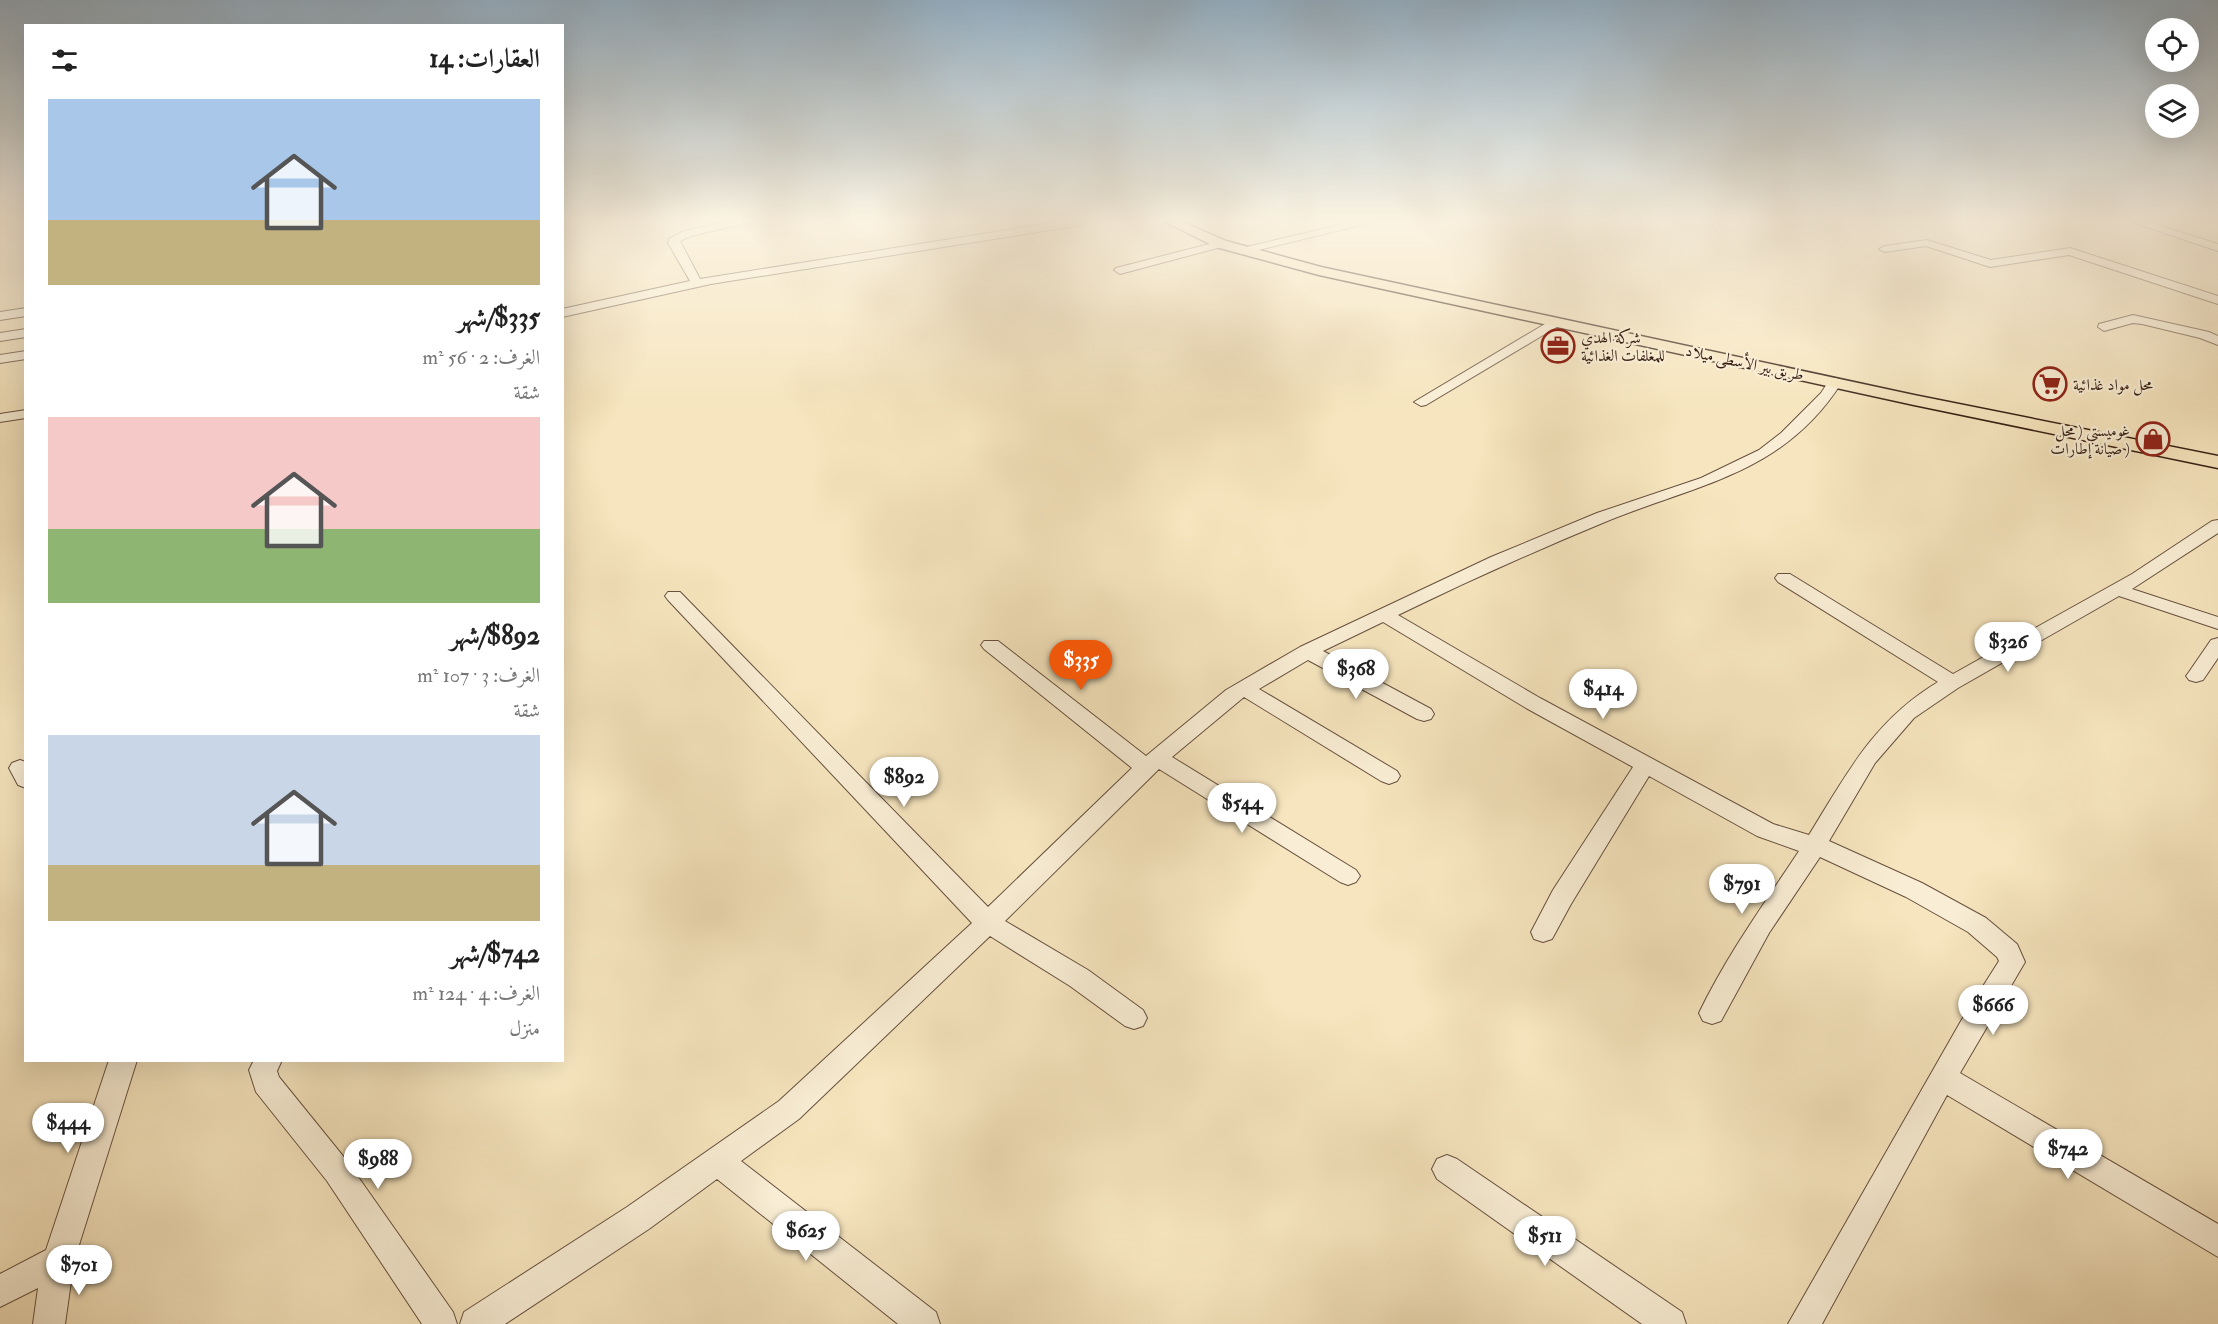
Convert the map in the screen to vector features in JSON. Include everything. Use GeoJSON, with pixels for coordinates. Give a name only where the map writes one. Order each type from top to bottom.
{"type":"FeatureCollection","features":[{"type":"Feature","properties":{"kind":"main road","name":"طريق بير الأسطى ميلاد"},"geometry":{"type":"LineString","coordinates":[[1376,284],[2218,462]]}},
{"type":"Feature","properties":{"kind":"street"},"geometry":{"type":"LineString","coordinates":[[564,313],[693,284]]}},
{"type":"Feature","properties":{"kind":"street"},"geometry":{"type":"LineString","coordinates":[[2169,284],[2218,300]]}},
{"type":"Feature","properties":{"kind":"street"},"geometry":{"type":"LineString","coordinates":[[0,316],[24,312]]}},
{"type":"Feature","properties":{"kind":"street"},"geometry":{"type":"LineString","coordinates":[[2104,327],[2133,319],[2142,320],[2204,335],[2218,341]]}},
{"type":"Feature","properties":{"kind":"street"},"geometry":{"type":"LineString","coordinates":[[1421,402],[1555,322]]}},
{"type":"Feature","properties":{"kind":"street"},"geometry":{"type":"LineString","coordinates":[[0,337],[24,333]]}},
{"type":"Feature","properties":{"kind":"street"},"geometry":{"type":"LineString","coordinates":[[0,359],[24,355]]}},
{"type":"Feature","properties":{"kind":"street"},"geometry":{"type":"LineString","coordinates":[[476,1324],[719,1162],[789,1110],[988,923],[1152,763],[1192,727],[1243,688],[1307,651],[1560,534],[1687,489],[1745,463],[1764,453],[1786,436],[1826,396],[1835,382]]}},
{"type":"Feature","properties":{"kind":"street"},"geometry":{"type":"LineString","coordinates":[[0,418],[24,414]]}},
{"type":"Feature","properties":{"kind":"street"},"geometry":{"type":"LineString","coordinates":[[1712,1013],[1766,918],[1815,845],[1845,791],[1877,747],[1906,714],[1953,683],[2118,590],[2185,549],[2218,525]]}},
{"type":"Feature","properties":{"kind":"street"},"geometry":{"type":"LineString","coordinates":[[1784,578],[1953,683]]}},
{"type":"Feature","properties":{"kind":"street"},"geometry":{"type":"LineString","coordinates":[[2118,590],[2218,623]]}},
{"type":"Feature","properties":{"kind":"street"},"geometry":{"type":"LineString","coordinates":[[674,596],[988,923],[1079,978],[1134,1018]]}},
{"type":"Feature","properties":{"kind":"street"},"geometry":{"type":"LineString","coordinates":[[1384,615],[1645,765],[1765,830],[1794,841],[1815,845],[1914,890],[1977,925],[2008,951],[2012,962],[1943,1078],[1804,1324]]}},
{"type":"Feature","properties":{"kind":"street"},"geometry":{"type":"LineString","coordinates":[[2196,676],[2218,644]]}},
{"type":"Feature","properties":{"kind":"street"},"geometry":{"type":"LineString","coordinates":[[991,645],[1152,763],[1348,876]]}},
{"type":"Feature","properties":{"kind":"street"},"geometry":{"type":"LineString","coordinates":[[1307,651],[1424,714]]}},
{"type":"Feature","properties":{"kind":"street"},"geometry":{"type":"LineString","coordinates":[[1243,688],[1389,776]]}},
{"type":"Feature","properties":{"kind":"street"},"geometry":{"type":"LineString","coordinates":[[1543,932],[1562,897],[1645,765]]}},
{"type":"Feature","properties":{"kind":"street"},"geometry":{"type":"LineString","coordinates":[[50,1324],[58,1261],[122,1062]]}},
{"type":"Feature","properties":{"kind":"street"},"geometry":{"type":"LineString","coordinates":[[268,1062],[263,1070],[266,1083],[337,1171],[441,1324]]}},
{"type":"Feature","properties":{"kind":"street"},"geometry":{"type":"LineString","coordinates":[[1943,1078],[2218,1241]]}},
{"type":"Feature","properties":{"kind":"street"},"geometry":{"type":"LineString","coordinates":[[719,1162],[924,1324]]}},
{"type":"Feature","properties":{"kind":"street"},"geometry":{"type":"LineString","coordinates":[[1447,1169],[1670,1324]]}},
{"type":"Feature","properties":{"kind":"street"},"geometry":{"type":"LineString","coordinates":[[0,1291],[58,1261]]}},
{"type":"Feature","properties":{"kind":"place","name":"شركة الهدي للمغلفات الغذائية"},"geometry":{"type":"Point","coordinates":[1558,346]}},
{"type":"Feature","properties":{"kind":"place","name":"محل مواد غذائية"},"geometry":{"type":"Point","coordinates":[2050,384]}},
{"type":"Feature","properties":{"kind":"place","name":"غوميستي ( محل صيانة إطارات )"},"geometry":{"type":"Point","coordinates":[2153,439]}}]}
